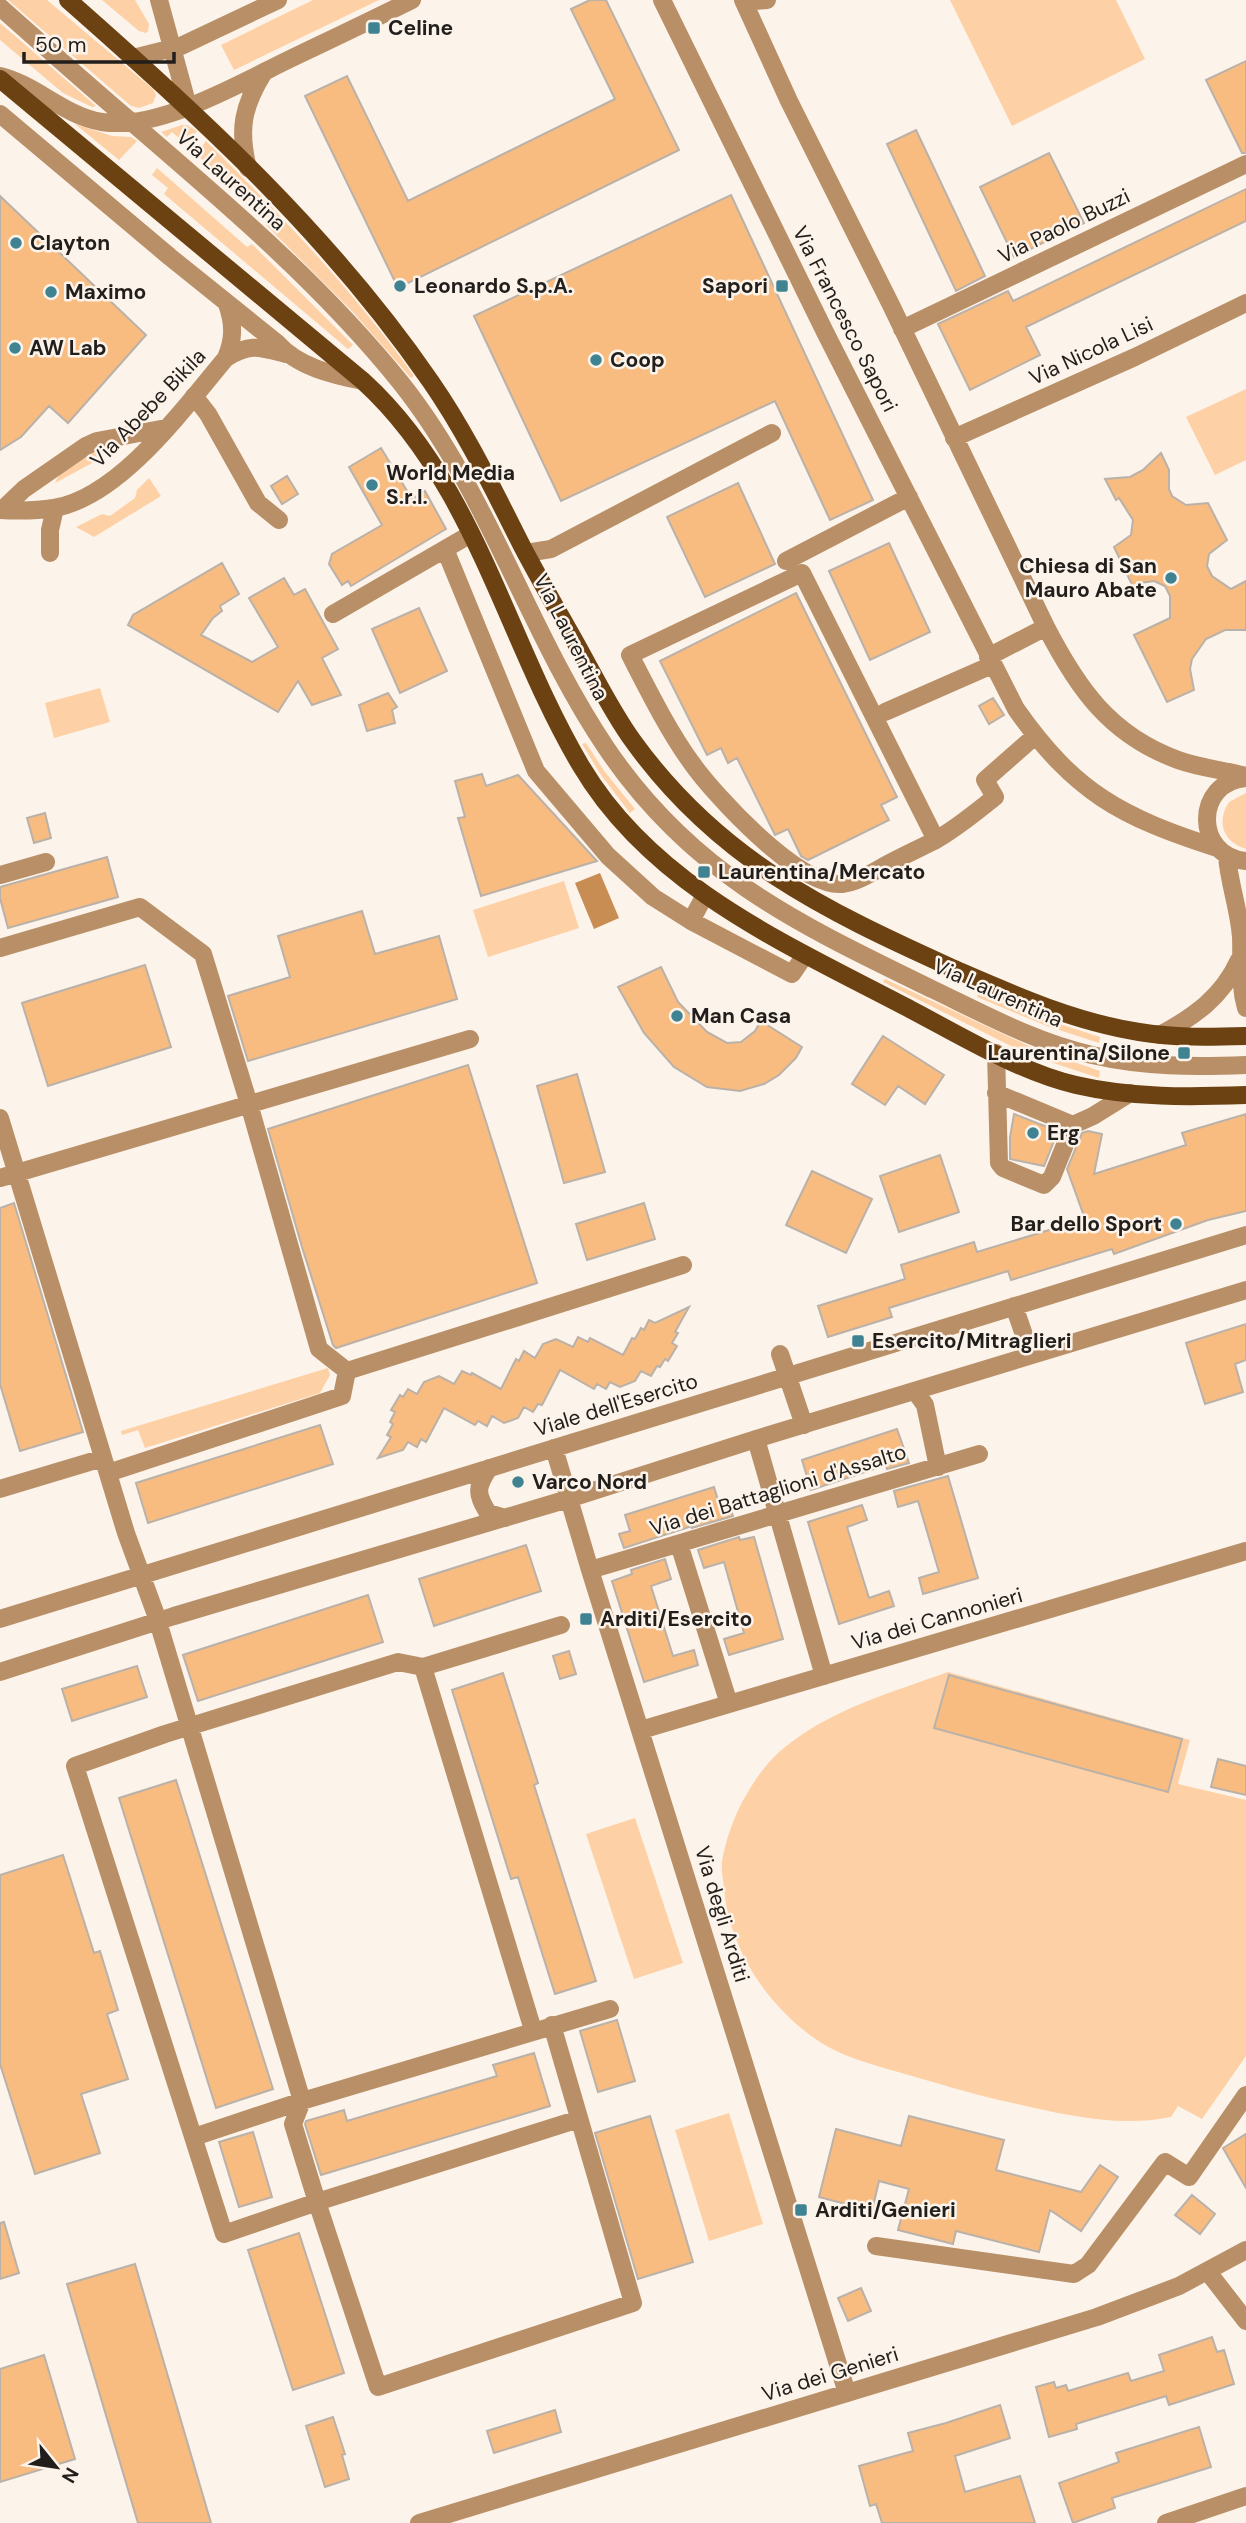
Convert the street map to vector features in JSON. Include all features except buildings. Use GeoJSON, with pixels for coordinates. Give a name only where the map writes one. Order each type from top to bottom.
{"type":"FeatureCollection","features":[{"type":"Feature","properties":{"kind":"main road","name":"Via Laurentina"},"geometry":{"type":"LineString","coordinates":[[68,0],[188,106],[297,215],[331,252],[419,365],[467,439],[526,554],[632,739],[692,811],[747,858],[813,901],[1000,989],[1100,1024],[1160,1035],[1246,1036]]}},
{"type":"Feature","properties":{"kind":"main road"},"geometry":{"type":"LineString","coordinates":[[0,77],[363,381],[387,405],[448,489],[534,676],[591,783],[646,847],[677,875],[705,895],[805,955],[996,1053],[1053,1078],[1076,1085],[1130,1093],[1194,1097],[1246,1095]]}},
{"type":"Feature","properties":{"kind":"street","name":"Via Laurentina"},"geometry":{"type":"LineString","coordinates":[[159,0],[188,106]]}},
{"type":"Feature","properties":{"kind":"street"},"geometry":{"type":"LineString","coordinates":[[133,58],[172,48],[278,0]]}},
{"type":"Feature","properties":{"kind":"street"},"geometry":{"type":"LineString","coordinates":[[0,77],[31,87],[87,118],[132,123],[188,106],[412,0]]}},
{"type":"Feature","properties":{"kind":"street","name":"Via Francesco Sapori"},"geometry":{"type":"LineString","coordinates":[[662,0],[818,319],[1016,709],[1035,736],[1073,777],[1104,801],[1144,822],[1246,861]]}},
{"type":"Feature","properties":{"kind":"street"},"geometry":{"type":"LineString","coordinates":[[766,0],[743,1],[789,101],[1046,627],[1083,691],[1103,714],[1147,746],[1178,760],[1246,777]]}},
{"type":"Feature","properties":{"kind":"street","name":"Via Laurentina"},"geometry":{"type":"LineString","coordinates":[[0,8],[211,190],[299,273],[354,329],[398,380],[459,467],[559,667],[588,719],[625,774],[695,850],[756,896],[821,935],[1038,1037],[1087,1054],[1146,1065],[1246,1065]]}},
{"type":"Feature","properties":{"kind":"street"},"geometry":{"type":"LineString","coordinates":[[248,168],[242,138],[243,121],[251,94],[264,72]]}},
{"type":"Feature","properties":{"kind":"street"},"geometry":{"type":"LineString","coordinates":[[0,114],[227,304],[278,342],[287,354],[324,371],[363,381]]}},
{"type":"Feature","properties":{"kind":"street","name":"Via Paolo Buzzi"},"geometry":{"type":"LineString","coordinates":[[902,329],[1246,164]]}},
{"type":"Feature","properties":{"kind":"street","name":"Via Nicola Lisi"},"geometry":{"type":"LineString","coordinates":[[954,438],[1135,357],[1246,303]]}},
{"type":"Feature","properties":{"kind":"street"},"geometry":{"type":"LineString","coordinates":[[226,358],[233,337],[233,325],[227,304]]}},
{"type":"Feature","properties":{"kind":"street","name":"Via Abebe Bikila"},"geometry":{"type":"LineString","coordinates":[[1,510],[55,508],[92,494],[110,483],[166,428],[226,358],[237,351],[254,346],[287,354]]}},
{"type":"Feature","properties":{"kind":"street"},"geometry":{"type":"LineString","coordinates":[[194,396],[208,414],[258,503],[279,520]]}},
{"type":"Feature","properties":{"kind":"street"},"geometry":{"type":"LineString","coordinates":[[1,510],[33,482],[86,446],[97,441],[166,428]]}},
{"type":"Feature","properties":{"kind":"street"},"geometry":{"type":"LineString","coordinates":[[526,554],[551,549],[772,433]]}},
{"type":"Feature","properties":{"kind":"street"},"geometry":{"type":"LineString","coordinates":[[786,561],[909,497]]}},
{"type":"Feature","properties":{"kind":"street"},"geometry":{"type":"LineString","coordinates":[[50,553],[50,530],[55,508]]}},
{"type":"Feature","properties":{"kind":"street"},"geometry":{"type":"LineString","coordinates":[[333,614],[471,534]]}},
{"type":"Feature","properties":{"kind":"street"},"geometry":{"type":"LineString","coordinates":[[445,550],[536,771],[608,856],[653,897],[691,921],[792,974],[805,955]]}},
{"type":"Feature","properties":{"kind":"street"},"geometry":{"type":"LineString","coordinates":[[936,840],[802,573],[630,655],[690,761],[718,796],[744,822],[798,867],[817,877],[841,884],[857,880],[936,840],[995,797],[985,780],[1035,736]]}},
{"type":"Feature","properties":{"kind":"street"},"geometry":{"type":"LineString","coordinates":[[885,712],[990,661],[1046,627]]}},
{"type":"Feature","properties":{"kind":"street"},"geometry":{"type":"LineString","coordinates":[[1246,777],[1230,782],[1219,790],[1211,800],[1207,812],[1210,838],[1222,852],[1241,937],[1239,960],[1246,1008]]}},
{"type":"Feature","properties":{"kind":"street"},"geometry":{"type":"LineString","coordinates":[[0,875],[46,862]]}},
{"type":"Feature","properties":{"kind":"street"},"geometry":{"type":"LineString","coordinates":[[691,921],[705,895]]}},
{"type":"Feature","properties":{"kind":"street"},"geometry":{"type":"LineString","coordinates":[[0,948],[140,907],[204,954],[319,1349],[347,1371]]}},
{"type":"Feature","properties":{"kind":"street"},"geometry":{"type":"LineString","coordinates":[[1160,1035],[1205,1007],[1227,982],[1239,960]]}},
{"type":"Feature","properties":{"kind":"street"},"geometry":{"type":"LineString","coordinates":[[8,1175],[470,1039]]}},
{"type":"Feature","properties":{"kind":"street"},"geometry":{"type":"LineString","coordinates":[[996,1053],[997,1156],[1003,1168],[1044,1185],[1049,1182],[1073,1125],[1130,1093]]}},
{"type":"Feature","properties":{"kind":"street"},"geometry":{"type":"LineString","coordinates":[[996,1093],[1073,1125]]}},
{"type":"Feature","properties":{"kind":"street"},"geometry":{"type":"LineString","coordinates":[[0,1118],[8,1175],[158,1622],[302,2101],[293,2124],[377,2387],[633,2303],[552,2025]]}},
{"type":"Feature","properties":{"kind":"street","name":"Viale dell'Esercito"},"geometry":{"type":"LineString","coordinates":[[0,1619],[1246,1235]]}},
{"type":"Feature","properties":{"kind":"street"},"geometry":{"type":"LineString","coordinates":[[347,1371],[683,1265]]}},
{"type":"Feature","properties":{"kind":"street"},"geometry":{"type":"LineString","coordinates":[[0,1672],[1246,1290]]}},
{"type":"Feature","properties":{"kind":"street"},"geometry":{"type":"LineString","coordinates":[[1014,1306],[1031,1355]]}},
{"type":"Feature","properties":{"kind":"street"},"geometry":{"type":"LineString","coordinates":[[780,1354],[804,1425]]}},
{"type":"Feature","properties":{"kind":"street"},"geometry":{"type":"LineString","coordinates":[[0,1489],[106,1465],[342,1396],[347,1371]]}},
{"type":"Feature","properties":{"kind":"street"},"geometry":{"type":"LineString","coordinates":[[915,1391],[925,1405],[937,1466]]}},
{"type":"Feature","properties":{"kind":"street"},"geometry":{"type":"LineString","coordinates":[[756,1439],[824,1676]]}},
{"type":"Feature","properties":{"kind":"street","name":"Via degli Arditi"},"geometry":{"type":"LineString","coordinates":[[555,1448],[568,1499],[847,2393]]}},
{"type":"Feature","properties":{"kind":"street","name":"Via dei Battaglioni d'Assalto"},"geometry":{"type":"LineString","coordinates":[[590,1570],[979,1454]]}},
{"type":"Feature","properties":{"kind":"street"},"geometry":{"type":"LineString","coordinates":[[489,1468],[480,1482],[478,1497],[488,1513],[505,1518]]}},
{"type":"Feature","properties":{"kind":"street"},"geometry":{"type":"LineString","coordinates":[[679,1544],[729,1704]]}},
{"type":"Feature","properties":{"kind":"street","name":"Via dei Cannonieri"},"geometry":{"type":"LineString","coordinates":[[641,1730],[1246,1551]]}},
{"type":"Feature","properties":{"kind":"street"},"geometry":{"type":"LineString","coordinates":[[561,1625],[423,1667],[398,1662],[189,1727],[75,1766],[225,2234],[579,2119]]}},
{"type":"Feature","properties":{"kind":"street"},"geometry":{"type":"LineString","coordinates":[[423,1667],[533,2030]]}},
{"type":"Feature","properties":{"kind":"street"},"geometry":{"type":"LineString","coordinates":[[194,2137],[302,2101],[610,2009]]}},
{"type":"Feature","properties":{"kind":"street"},"geometry":{"type":"LineString","coordinates":[[876,2246],[1074,2274],[1088,2265],[1165,2162],[1189,2177],[1246,2095]]}},
{"type":"Feature","properties":{"kind":"street","name":"Via dei Genieri"},"geometry":{"type":"LineString","coordinates":[[419,2523],[1123,2308],[1180,2286],[1246,2250]]}},
{"type":"Feature","properties":{"kind":"street"},"geometry":{"type":"LineString","coordinates":[[1208,2272],[1246,2321]]}},
{"type":"Feature","properties":{"kind":"street"},"geometry":{"type":"LineString","coordinates":[[1166,2523],[1246,2496]]}},
{"type":"Feature","properties":{"kind":"shaded area"},"geometry":{"type":"Polygon","coordinates":[[[8,0],[47,0],[153,89],[156,95],[153,103],[139,108],[131,106],[8,0]]]}},
{"type":"Feature","properties":{"kind":"shaded area"},"geometry":{"type":"Polygon","coordinates":[[[102,0],[135,0],[149,24],[148,31],[139,31],[102,0]]]}},
{"type":"Feature","properties":{"kind":"shaded area"},"geometry":{"type":"Polygon","coordinates":[[[313,0],[379,0],[234,70],[221,45],[313,0]]]}},
{"type":"Feature","properties":{"kind":"shaded area"},"geometry":{"type":"Polygon","coordinates":[[[950,0],[1116,0],[1145,59],[1012,126],[950,0]]]}},
{"type":"Feature","properties":{"kind":"shaded area"},"geometry":{"type":"Polygon","coordinates":[[[0,23],[96,106],[92,107],[63,93],[0,40],[0,23]]]}},
{"type":"Feature","properties":{"kind":"shaded area"},"geometry":{"type":"Polygon","coordinates":[[[75,124],[112,136],[131,137],[137,141],[119,160],[75,124]]]}},
{"type":"Feature","properties":{"kind":"shaded area"},"geometry":{"type":"Polygon","coordinates":[[[182,125],[197,131],[186,144],[172,132],[167,137],[161,132],[182,125]]]}},
{"type":"Feature","properties":{"kind":"shaded area"},"geometry":{"type":"Polygon","coordinates":[[[206,141],[315,254],[366,313],[414,376],[411,378],[352,311],[266,225],[271,220],[196,154],[206,141]]]}},
{"type":"Feature","properties":{"kind":"shaded area"},"geometry":{"type":"Polygon","coordinates":[[[157,168],[247,247],[252,244],[353,345],[348,349],[164,194],[168,188],[152,175],[157,168]]]}},
{"type":"Feature","properties":{"kind":"shaded area"},"geometry":{"type":"Polygon","coordinates":[[[1246,389],[1246,460],[1215,475],[1186,417],[1246,389]]]}},
{"type":"Feature","properties":{"kind":"shaded area"},"geometry":{"type":"Polygon","coordinates":[[[115,445],[94,462],[55,483],[72,464],[98,450],[115,445]]]}},
{"type":"Feature","properties":{"kind":"shaded area"},"geometry":{"type":"Polygon","coordinates":[[[149,478],[161,496],[94,537],[76,527],[102,514],[110,516],[135,498],[137,490],[149,478]]]}},
{"type":"Feature","properties":{"kind":"shaded area"},"geometry":{"type":"Polygon","coordinates":[[[100,688],[110,722],[54,738],[45,703],[100,688]]]}},
{"type":"Feature","properties":{"kind":"shaded area"},"geometry":{"type":"Polygon","coordinates":[[[586,743],[635,809],[630,813],[601,775],[582,744],[586,743]]]}},
{"type":"Feature","properties":{"kind":"shaded area"},"geometry":{"type":"Polygon","coordinates":[[[1246,793],[1246,849],[1232,842],[1227,836],[1223,817],[1229,802],[1246,793]]]}},
{"type":"Feature","properties":{"kind":"shaded area"},"geometry":{"type":"Polygon","coordinates":[[[600,873],[619,918],[594,929],[575,883],[600,873]]]}},
{"type":"Feature","properties":{"kind":"shaded area"},"geometry":{"type":"Polygon","coordinates":[[[564,881],[579,928],[488,957],[473,910],[564,881]]]}},
{"type":"Feature","properties":{"kind":"shaded area"},"geometry":{"type":"Polygon","coordinates":[[[885,979],[1033,1048],[1100,1071],[1099,1078],[1029,1055],[883,982],[885,979]]]}},
{"type":"Feature","properties":{"kind":"shaded area"},"geometry":{"type":"Polygon","coordinates":[[[978,994],[1100,1037],[1099,1043],[1047,1026],[977,997],[978,994]]]}},
{"type":"Feature","properties":{"kind":"shaded area"},"geometry":{"type":"Polygon","coordinates":[[[328,1368],[330,1375],[320,1393],[145,1448],[138,1430],[122,1435],[121,1431],[328,1368]]]}},
{"type":"Feature","properties":{"kind":"shaded area"},"geometry":{"type":"Polygon","coordinates":[[[948,1672],[1190,1740],[1178,1784],[1246,1800],[1246,2056],[1202,2119],[1178,2106],[1171,2117],[1149,2120],[1084,2118],[988,2097],[861,2061],[825,2045],[796,2024],[765,1991],[753,1972],[733,1931],[727,1910],[722,1864],[734,1820],[754,1782],[782,1749],[826,1720],[865,1702],[948,1672]]]}},
{"type":"Feature","properties":{"kind":"shaded area"},"geometry":{"type":"Polygon","coordinates":[[[635,1818],[683,1963],[634,1979],[586,1834],[635,1818]]]}},
{"type":"Feature","properties":{"kind":"shaded area"},"geometry":{"type":"Polygon","coordinates":[[[729,2113],[763,2224],[709,2241],[675,2130],[729,2113]]]}},
{"type":"Feature","properties":{"kind":"place","name":"Celine"},"geometry":{"type":"Point","coordinates":[374,28]}},
{"type":"Feature","properties":{"kind":"place","name":"Clayton"},"geometry":{"type":"Point","coordinates":[16,243]}},
{"type":"Feature","properties":{"kind":"place","name":"Leonardo S.p.A."},"geometry":{"type":"Point","coordinates":[400,286]}},
{"type":"Feature","properties":{"kind":"place","name":"Sapori"},"geometry":{"type":"Point","coordinates":[782,286]}},
{"type":"Feature","properties":{"kind":"place","name":"Maximo"},"geometry":{"type":"Point","coordinates":[51,292]}},
{"type":"Feature","properties":{"kind":"place","name":"AW Lab"},"geometry":{"type":"Point","coordinates":[15,348]}},
{"type":"Feature","properties":{"kind":"place","name":"Coop"},"geometry":{"type":"Point","coordinates":[596,360]}},
{"type":"Feature","properties":{"kind":"place","name":"World Media S.r.l."},"geometry":{"type":"Point","coordinates":[372,485]}},
{"type":"Feature","properties":{"kind":"place","name":"Chiesa di San Mauro Abate"},"geometry":{"type":"Point","coordinates":[1171,578]}},
{"type":"Feature","properties":{"kind":"place","name":"Laurentina/Mercato"},"geometry":{"type":"Point","coordinates":[704,872]}},
{"type":"Feature","properties":{"kind":"place","name":"Man Casa"},"geometry":{"type":"Point","coordinates":[677,1016]}},
{"type":"Feature","properties":{"kind":"place","name":"Laurentina/Silone"},"geometry":{"type":"Point","coordinates":[1184,1053]}},
{"type":"Feature","properties":{"kind":"place","name":"Erg"},"geometry":{"type":"Point","coordinates":[1033,1133]}},
{"type":"Feature","properties":{"kind":"place","name":"Bar dello Sport"},"geometry":{"type":"Point","coordinates":[1176,1224]}},
{"type":"Feature","properties":{"kind":"place","name":"Esercito/Mitraglieri"},"geometry":{"type":"Point","coordinates":[858,1341]}},
{"type":"Feature","properties":{"kind":"place","name":"Varco Nord"},"geometry":{"type":"Point","coordinates":[518,1482]}},
{"type":"Feature","properties":{"kind":"place","name":"Arditi/Esercito"},"geometry":{"type":"Point","coordinates":[586,1619]}},
{"type":"Feature","properties":{"kind":"place","name":"Arditi/Genieri"},"geometry":{"type":"Point","coordinates":[801,2210]}}]}
